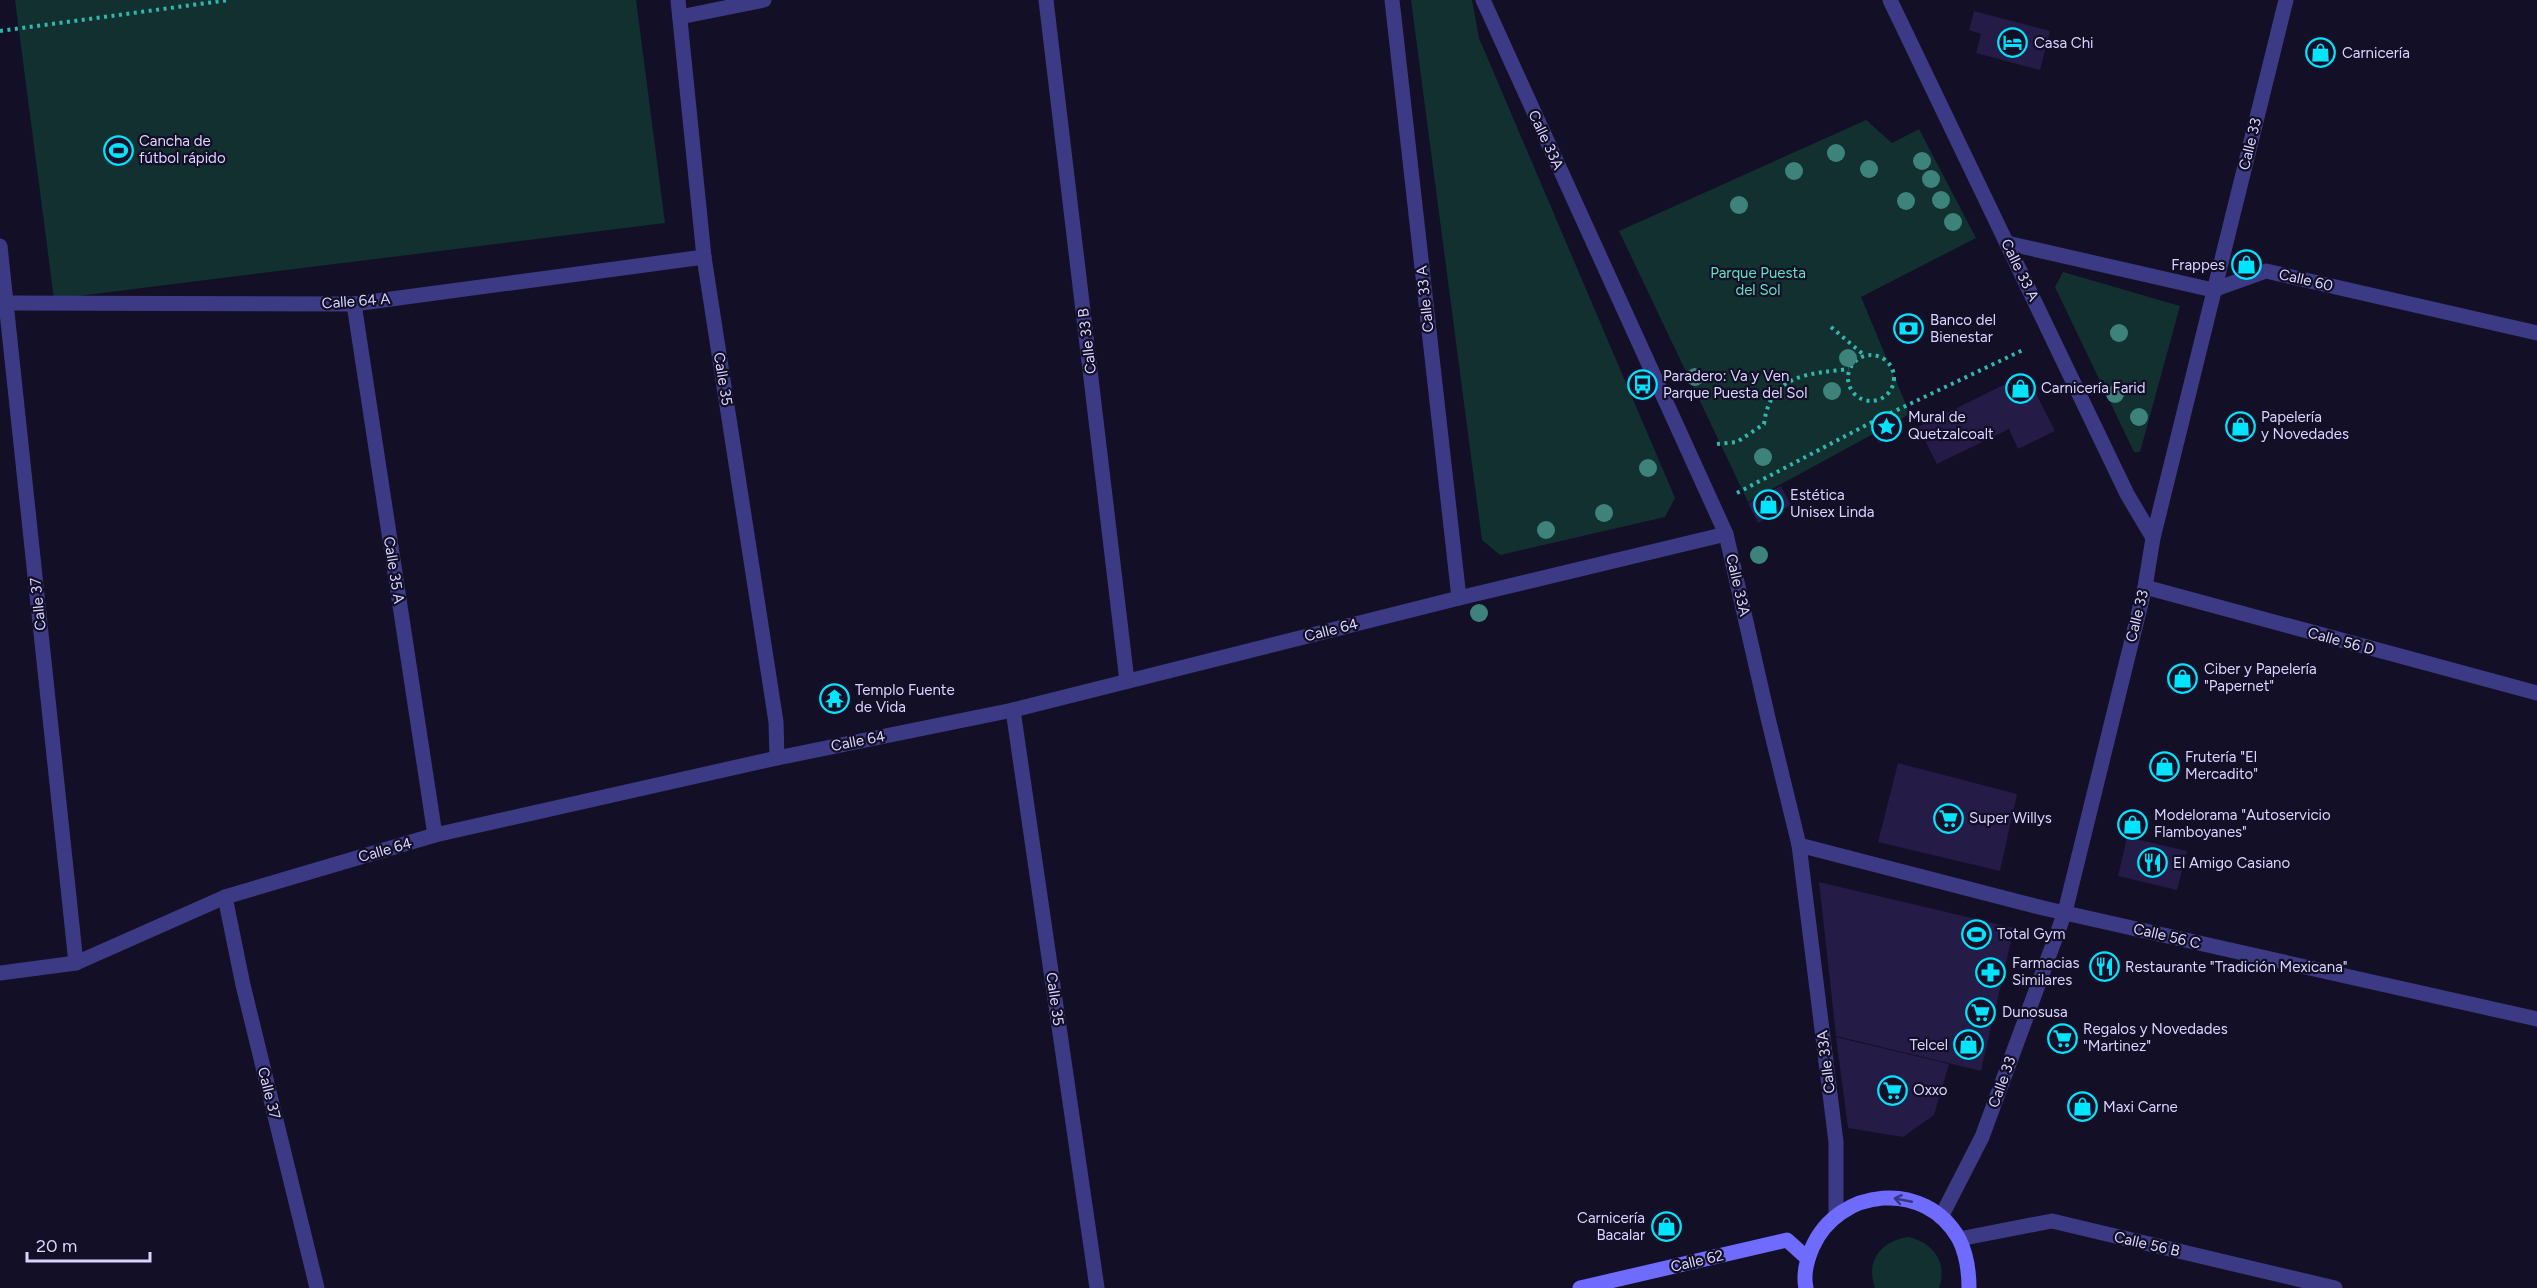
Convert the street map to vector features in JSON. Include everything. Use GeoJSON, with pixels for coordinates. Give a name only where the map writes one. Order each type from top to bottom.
{"type":"FeatureCollection","features":[{"type":"Feature","properties":{"kind":"street","name":"Calle 35"},"geometry":{"type":"LineString","coordinates":[[678,0],[704,257],[776,722],[777,758]]}},
{"type":"Feature","properties":{"kind":"street"},"geometry":{"type":"LineString","coordinates":[[680,17],[764,0]]}},
{"type":"Feature","properties":{"kind":"street","name":"Calle 33 B"},"geometry":{"type":"LineString","coordinates":[[1047,0],[1127,681]]}},
{"type":"Feature","properties":{"kind":"street","name":"Calle 33 A"},"geometry":{"type":"LineString","coordinates":[[1392,0],[1459,598]]}},
{"type":"Feature","properties":{"kind":"street","name":"Calle 33A"},"geometry":{"type":"LineString","coordinates":[[1483,0],[1726,534],[1799,844],[1836,1142],[1836,1215]]}},
{"type":"Feature","properties":{"kind":"street","name":"Calle 33 A"},"geometry":{"type":"LineString","coordinates":[[1890,0],[2127,494],[2152,538]]}},
{"type":"Feature","properties":{"kind":"street","name":"Calle 33"},"geometry":{"type":"LineString","coordinates":[[1941,1217],[1982,1137],[2065,912],[2145,587],[2152,538],[2286,0]]}},
{"type":"Feature","properties":{"kind":"street"},"geometry":{"type":"LineString","coordinates":[[2007,243],[2213,290]]}},
{"type":"Feature","properties":{"kind":"street","name":"Calle 37"},"geometry":{"type":"LineString","coordinates":[[0,246],[76,963]]}},
{"type":"Feature","properties":{"kind":"street","name":"Calle 64 A"},"geometry":{"type":"LineString","coordinates":[[6,303],[354,304],[704,257]]}},
{"type":"Feature","properties":{"kind":"street","name":"Calle 60"},"geometry":{"type":"LineString","coordinates":[[2213,290],[2266,271],[2537,333]]}},
{"type":"Feature","properties":{"kind":"street","name":"Calle 35 A"},"geometry":{"type":"LineString","coordinates":[[354,304],[435,836]]}},
{"type":"Feature","properties":{"kind":"street","name":"Calle 64"},"geometry":{"type":"LineString","coordinates":[[0,973],[76,963],[225,897],[435,836],[777,758],[1013,710],[1459,598],[1726,534]]}},
{"type":"Feature","properties":{"kind":"street","name":"Calle 56 D"},"geometry":{"type":"LineString","coordinates":[[2145,587],[2537,693]]}},
{"type":"Feature","properties":{"kind":"street","name":"Calle 35"},"geometry":{"type":"LineString","coordinates":[[1013,710],[1097,1288]]}},
{"type":"Feature","properties":{"kind":"street","name":"Calle 56 C"},"geometry":{"type":"LineString","coordinates":[[1799,844],[2065,912],[2537,1019]]}},
{"type":"Feature","properties":{"kind":"street","name":"Calle 37"},"geometry":{"type":"LineString","coordinates":[[225,897],[243,985],[317,1288]]}},
{"type":"Feature","properties":{"kind":"street"},"geometry":{"type":"LineString","coordinates":[[1806,1288],[1807,1258],[1817,1235],[1836,1215],[1861,1201],[1889,1197],[1917,1203],[1941,1217],[1959,1239],[1968,1265],[1969,1288]]}},
{"type":"Feature","properties":{"kind":"street","name":"Calle 56 B"},"geometry":{"type":"LineString","coordinates":[[1959,1239],[2052,1221],[2335,1288]]}},
{"type":"Feature","properties":{"kind":"street","name":"Calle 62"},"geometry":{"type":"LineString","coordinates":[[1580,1288],[1787,1240],[1807,1258]]}},
{"type":"Feature","properties":{"kind":"path"},"geometry":{"type":"LineString","coordinates":[[0,31],[229,0]]}},
{"type":"Feature","properties":{"kind":"path"},"geometry":{"type":"LineString","coordinates":[[1831,327],[1864,356]]}},
{"type":"Feature","properties":{"kind":"path"},"geometry":{"type":"LineString","coordinates":[[1714,508],[1733,494],[1872,422],[2052,336]]}},
{"type":"Feature","properties":{"kind":"path"},"geometry":{"type":"LineString","coordinates":[[1864,356],[1879,356],[1891,366],[1893,381],[1887,394],[1873,400],[1858,397],[1849,384],[1850,369],[1864,356]]}},
{"type":"Feature","properties":{"kind":"path"},"geometry":{"type":"LineString","coordinates":[[1687,447],[1737,442],[1764,424],[1766,407],[1781,385],[1806,374],[1850,369]]}},
{"type":"Feature","properties":{"kind":"green space"},"geometry":{"type":"Polygon","coordinates":[[[15,0],[636,0],[665,223],[54,299],[15,0]]]}},
{"type":"Feature","properties":{"kind":"green space"},"geometry":{"type":"Polygon","coordinates":[[[1411,0],[1472,0],[1479,38],[1675,498],[1665,517],[1500,555],[1482,540],[1411,0]]]}},
{"type":"Feature","properties":{"kind":"green space","name":"Parque Puesta del Sol"},"geometry":{"type":"Polygon","coordinates":[[[1866,120],[1892,143],[1919,129],[1976,238],[1861,297],[1910,414],[1748,502],[1619,231],[1866,120]]]}},
{"type":"Feature","properties":{"kind":"green space"},"geometry":{"type":"Polygon","coordinates":[[[2063,272],[2180,306],[2140,452],[2134,452],[2055,287],[2063,272]]]}},
{"type":"Feature","properties":{"kind":"green space"},"geometry":{"type":"Polygon","coordinates":[[[1908,1237],[1925,1244],[1936,1255],[1941,1270],[1939,1288],[1875,1288],[1872,1269],[1878,1254],[1890,1243],[1908,1237]]]}},
{"type":"Feature","properties":{"kind":"building","name":"Casa Chi"},"geometry":{"type":"Polygon","coordinates":[[[1974,11],[2050,31],[2040,70],[1976,53],[1981,34],[1969,30],[1974,11]]]}},
{"type":"Feature","properties":{"kind":"building"},"geometry":{"type":"Polygon","coordinates":[[[2026,374],[2055,431],[2018,449],[2009,429],[1937,464],[1918,427],[2026,374]]]}},
{"type":"Feature","properties":{"kind":"building","name":"Estética Unisex Linda"},"geometry":{"type":"Polygon","coordinates":[[[1781,486],[1791,505],[1758,523],[1748,503],[1781,486]]]}},
{"type":"Feature","properties":{"kind":"building","name":"Super Willys"},"geometry":{"type":"Polygon","coordinates":[[[1898,763],[2017,794],[2000,871],[1878,842],[1898,763]]]}},
{"type":"Feature","properties":{"kind":"building","name":"El Amigo Casiano"},"geometry":{"type":"Polygon","coordinates":[[[2127,837],[2187,851],[2177,890],[2118,876],[2127,837]]]}},
{"type":"Feature","properties":{"kind":"building"},"geometry":{"type":"Polygon","coordinates":[[[1819,882],[2014,928],[1981,1071],[1836,1036],[1819,882]]]}},
{"type":"Feature","properties":{"kind":"building","name":"Oxxo"},"geometry":{"type":"Polygon","coordinates":[[[1836,1037],[1949,1064],[1934,1115],[1903,1137],[1848,1128],[1836,1037]]]}},
{"type":"Feature","properties":{"kind":"place","name":"Casa Chi"},"geometry":{"type":"Point","coordinates":[2013,43]}},
{"type":"Feature","properties":{"kind":"place","name":"Carnicería"},"geometry":{"type":"Point","coordinates":[2321,53]}},
{"type":"Feature","properties":{"kind":"place","name":"Cancha de fútbol rápido"},"geometry":{"type":"Point","coordinates":[118,150]}},
{"type":"Feature","properties":{"kind":"place","name":"Frappes"},"geometry":{"type":"Point","coordinates":[2246,265]}},
{"type":"Feature","properties":{"kind":"place","name":"Banco del Bienestar"},"geometry":{"type":"Point","coordinates":[1909,329]}},
{"type":"Feature","properties":{"kind":"place","name":"Paradero: Va y Ven Parque Puesta del Sol"},"geometry":{"type":"Point","coordinates":[1642,385]}},
{"type":"Feature","properties":{"kind":"place","name":"Carnicería Farid"},"geometry":{"type":"Point","coordinates":[2020,388]}},
{"type":"Feature","properties":{"kind":"place","name":"Mural de Quetzalcoalt"},"geometry":{"type":"Point","coordinates":[1887,426]}},
{"type":"Feature","properties":{"kind":"place","name":"Papelería y Novedades"},"geometry":{"type":"Point","coordinates":[2240,426]}},
{"type":"Feature","properties":{"kind":"place","name":"Estética Unisex Linda"},"geometry":{"type":"Point","coordinates":[1769,504]}},
{"type":"Feature","properties":{"kind":"place","name":"Ciber y Papelería \"Papernet\""},"geometry":{"type":"Point","coordinates":[2183,678]}},
{"type":"Feature","properties":{"kind":"place","name":"Templo Fuente de Vida"},"geometry":{"type":"Point","coordinates":[834,699]}},
{"type":"Feature","properties":{"kind":"place","name":"Frutería \"El Mercadito\""},"geometry":{"type":"Point","coordinates":[2164,766]}},
{"type":"Feature","properties":{"kind":"place","name":"Super Willys"},"geometry":{"type":"Point","coordinates":[1948,818]}},
{"type":"Feature","properties":{"kind":"place","name":"Modelorama \"Autoservicio Flamboyanes\""},"geometry":{"type":"Point","coordinates":[2133,824]}},
{"type":"Feature","properties":{"kind":"place","name":"El Amigo Casiano"},"geometry":{"type":"Point","coordinates":[2152,863]}},
{"type":"Feature","properties":{"kind":"place","name":"Total Gym"},"geometry":{"type":"Point","coordinates":[1976,934]}},
{"type":"Feature","properties":{"kind":"place","name":"Restaurante \"Tradición Mexicana\""},"geometry":{"type":"Point","coordinates":[2104,967]}},
{"type":"Feature","properties":{"kind":"place","name":"Farmacias Similares"},"geometry":{"type":"Point","coordinates":[1991,972]}},
{"type":"Feature","properties":{"kind":"place","name":"Dunosusa"},"geometry":{"type":"Point","coordinates":[1981,1012]}},
{"type":"Feature","properties":{"kind":"place","name":"Regalos y Novedades \"Martinez\""},"geometry":{"type":"Point","coordinates":[2062,1038]}},
{"type":"Feature","properties":{"kind":"place","name":"Telcel"},"geometry":{"type":"Point","coordinates":[1969,1045]}},
{"type":"Feature","properties":{"kind":"place","name":"Oxxo"},"geometry":{"type":"Point","coordinates":[1892,1090]}},
{"type":"Feature","properties":{"kind":"place","name":"Maxi Carne"},"geometry":{"type":"Point","coordinates":[2082,1107]}},
{"type":"Feature","properties":{"kind":"place","name":"Carnicería Bacalar"},"geometry":{"type":"Point","coordinates":[1666,1227]}}]}
